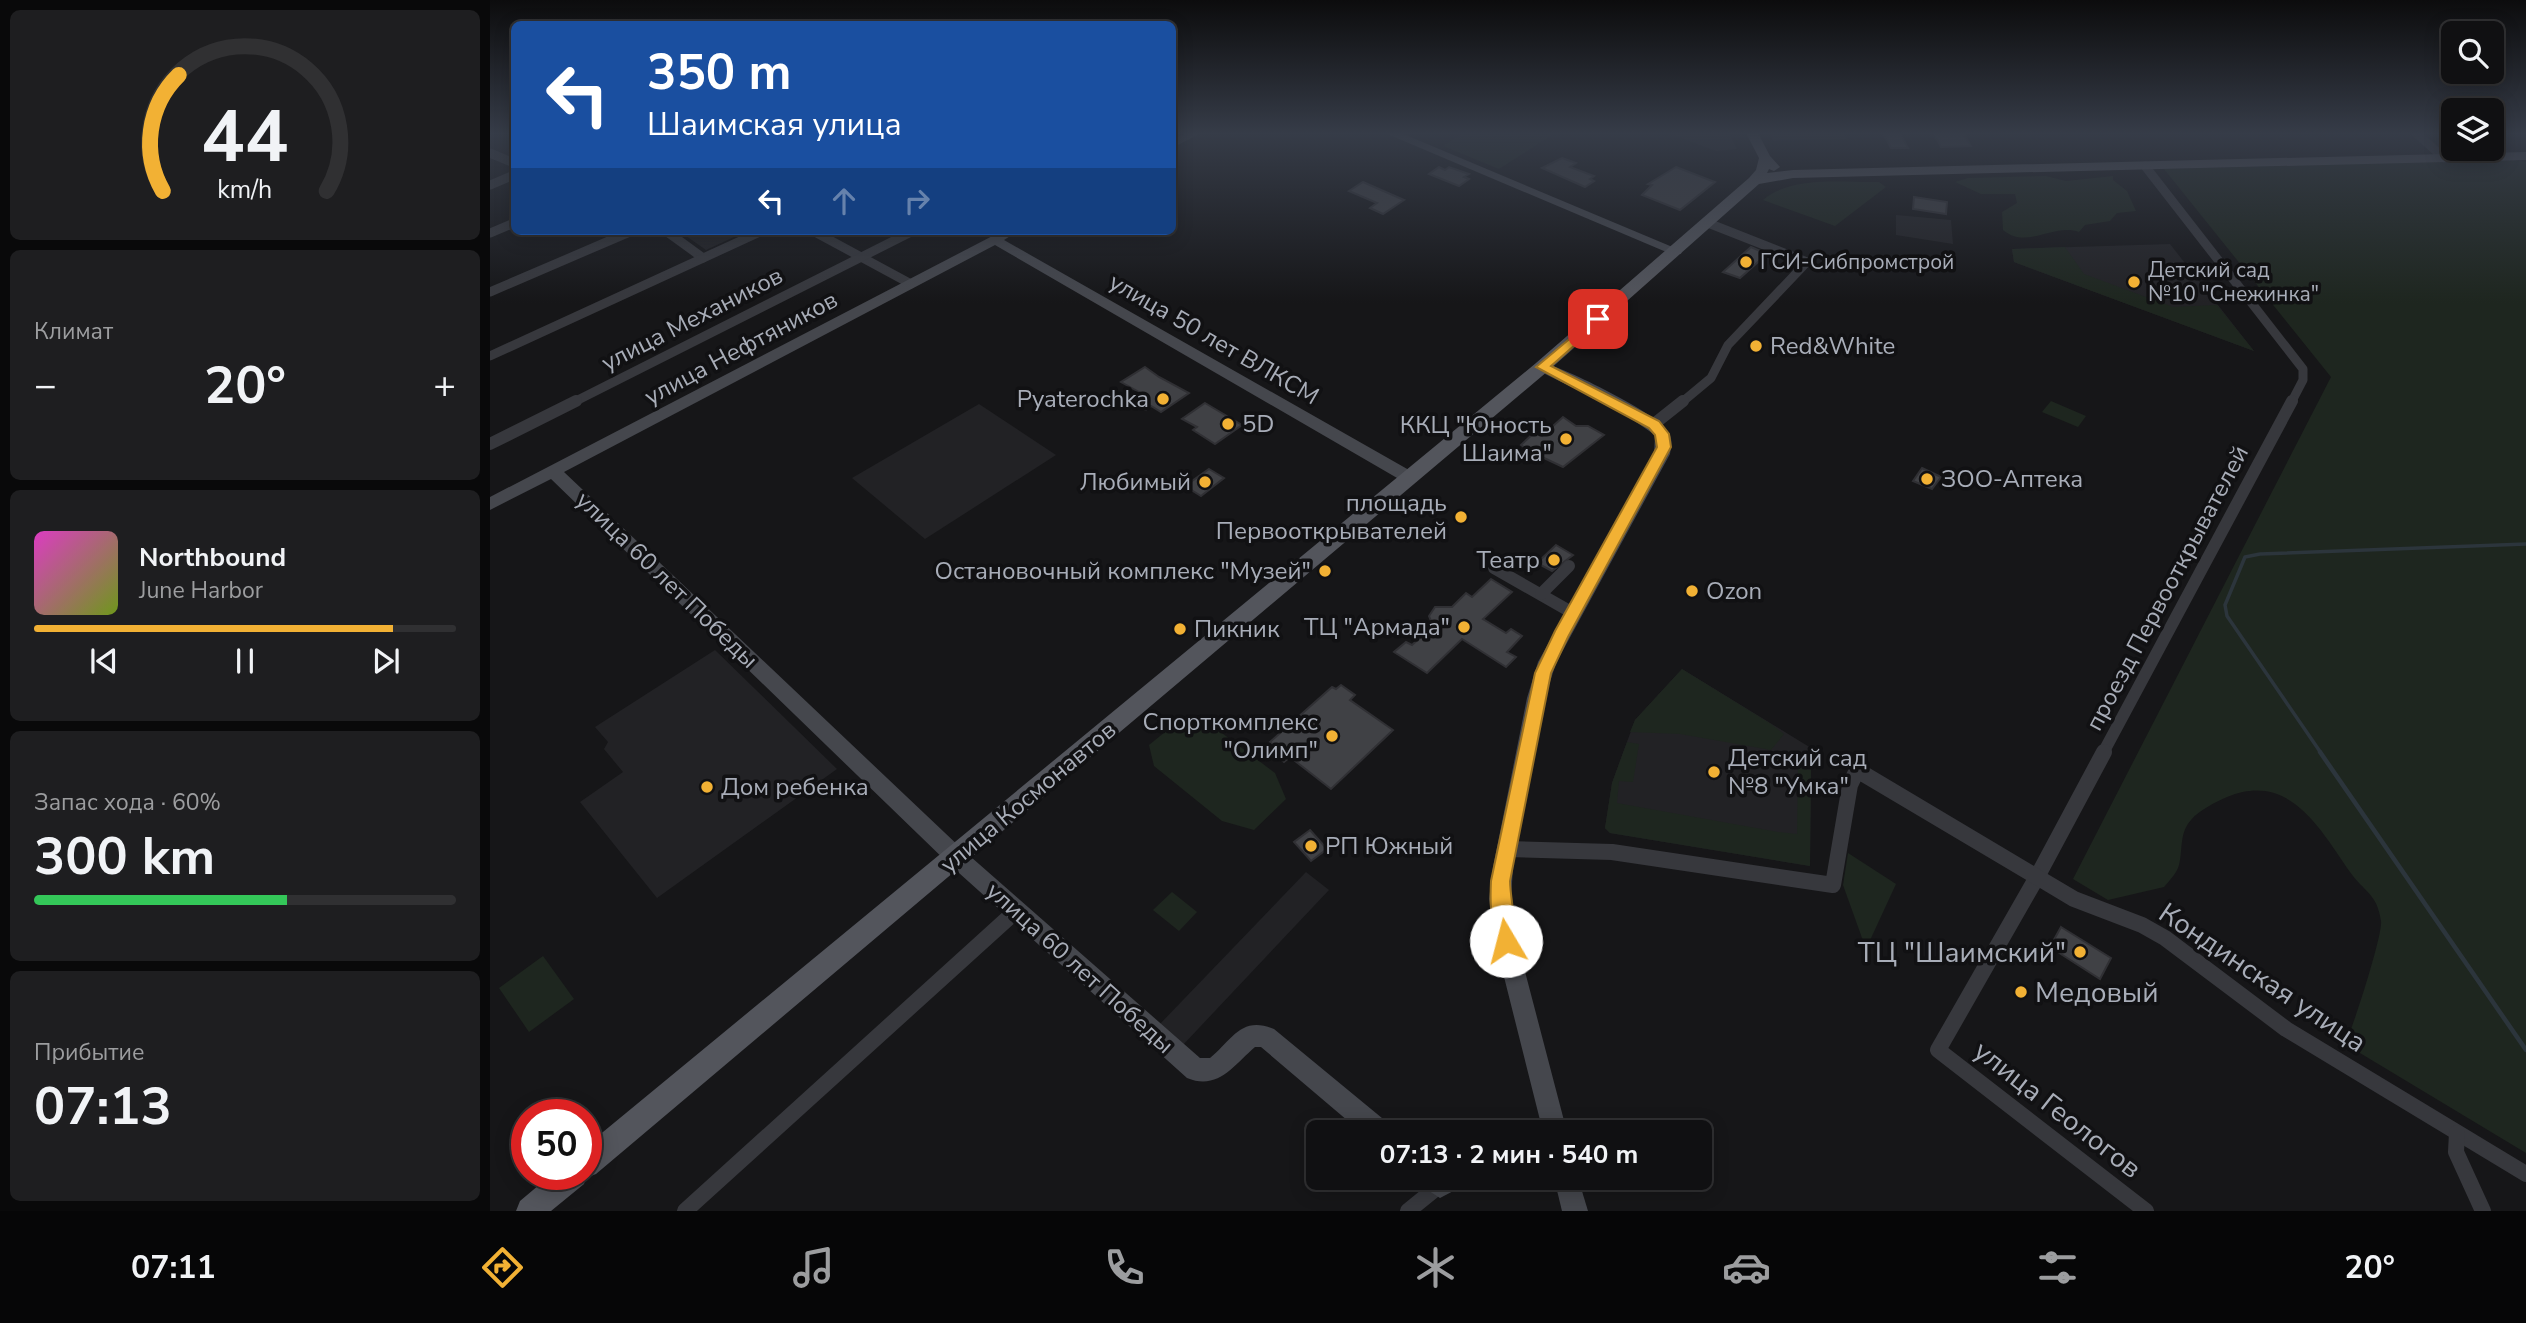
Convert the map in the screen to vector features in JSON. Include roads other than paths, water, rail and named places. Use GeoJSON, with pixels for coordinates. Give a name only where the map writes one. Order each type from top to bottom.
{"type":"FeatureCollection","features":[{"type":"Feature","properties":{"kind":"main road"},"geometry":{"type":"LineString","coordinates":[[1527,190],[1676,251]]}},
{"type":"Feature","properties":{"kind":"main road","name":"улица Космонавтов"},"geometry":{"type":"LineString","coordinates":[[602,1151],[1542,367],[1745,190]]}},
{"type":"Feature","properties":{"kind":"main road","name":"улица Нефтяников"},"geometry":{"type":"LineString","coordinates":[[490,504],[1004,235]]}},
{"type":"Feature","properties":{"kind":"main road","name":"улица 50 лет ВЛКСМ"},"geometry":{"type":"LineString","coordinates":[[995,240],[1410,478]]}},
{"type":"Feature","properties":{"kind":"main road"},"geometry":{"type":"LineString","coordinates":[[1542,367],[1654,425],[1664,438],[1662,454],[1547,662],[1536,698],[1506,849],[1501,881],[1502,919],[1552,1120]]}},
{"type":"Feature","properties":{"kind":"main road","name":"улица 60 лет Победы"},"geometry":{"type":"LineString","coordinates":[[553,471],[956,857],[1195,1070],[1211,1072],[1248,1037],[1259,1034],[1364,1120]]}},
{"type":"Feature","properties":{"kind":"main road"},"geometry":{"type":"LineString","coordinates":[[530,1211],[555,1190]]}},
{"type":"Feature","properties":{"kind":"main road"},"geometry":{"type":"LineString","coordinates":[[1569,1190],[1575,1211]]}},
{"type":"Feature","properties":{"kind":"street","name":"проезд Первооткрывателей"},"geometry":{"type":"LineString","coordinates":[[1938,1050],[2037,877],[2303,380],[2303,369],[2297,359],[2164,190]]}},
{"type":"Feature","properties":{"kind":"street"},"geometry":{"type":"LineString","coordinates":[[490,233],[511,223]]}},
{"type":"Feature","properties":{"kind":"street"},"geometry":{"type":"LineString","coordinates":[[1654,425],[1711,378],[1728,345],[1807,262],[1708,223]]}},
{"type":"Feature","properties":{"kind":"street"},"geometry":{"type":"LineString","coordinates":[[490,292],[623,235]]}},
{"type":"Feature","properties":{"kind":"street"},"geometry":{"type":"LineString","coordinates":[[671,235],[703,258]]}},
{"type":"Feature","properties":{"kind":"street"},"geometry":{"type":"LineString","coordinates":[[490,356],[753,235]]}},
{"type":"Feature","properties":{"kind":"street"},"geometry":{"type":"LineString","coordinates":[[821,235],[911,284]]}},
{"type":"Feature","properties":{"kind":"street","name":"улица Механиков"},"geometry":{"type":"LineString","coordinates":[[490,444],[905,235]]}},
{"type":"Feature","properties":{"kind":"street"},"geometry":{"type":"LineString","coordinates":[[1541,594],[1569,566]]}},
{"type":"Feature","properties":{"kind":"street"},"geometry":{"type":"LineString","coordinates":[[1494,568],[1573,613]]}},
{"type":"Feature","properties":{"kind":"street","name":"Кондинская улица"},"geometry":{"type":"LineString","coordinates":[[1506,849],[1612,852],[1833,885],[1850,785],[1857,770],[2074,898],[2141,925],[2165,938],[2286,1029],[2526,1174]]}},
{"type":"Feature","properties":{"kind":"street"},"geometry":{"type":"LineString","coordinates":[[685,1211],[1016,911]]}},
{"type":"Feature","properties":{"kind":"street","name":"улица Геологов"},"geometry":{"type":"LineString","coordinates":[[1938,1050],[2146,1211]]}},
{"type":"Feature","properties":{"kind":"street"},"geometry":{"type":"LineString","coordinates":[[2457,1133],[2455,1142],[2459,1161],[2483,1211]]}},
{"type":"Feature","properties":{"kind":"street"},"geometry":{"type":"LineString","coordinates":[[1408,1211],[1430,1190]]}},
{"type":"Feature","properties":{"kind":"waterway"},"geometry":{"type":"LineString","coordinates":[[2321,753],[2227,616],[2225,605],[2245,557],[2260,554],[2526,544]]}},
{"type":"Feature","properties":{"kind":"waterway"},"geometry":{"type":"LineString","coordinates":[[2320,752],[2526,1050]]}},
{"type":"Feature","properties":{"kind":"place","name":"ГСИ-Сибпромстрой"},"geometry":{"type":"Point","coordinates":[1746,262]}},
{"type":"Feature","properties":{"kind":"place","name":"Детский сад №10 \"Снежинка\""},"geometry":{"type":"Point","coordinates":[2134,282]}},
{"type":"Feature","properties":{"kind":"place","name":"Red&White"},"geometry":{"type":"Point","coordinates":[1756,346]}},
{"type":"Feature","properties":{"kind":"place","name":"Pyaterochka"},"geometry":{"type":"Point","coordinates":[1163,399]}},
{"type":"Feature","properties":{"kind":"place","name":"5D"},"geometry":{"type":"Point","coordinates":[1228,424]}},
{"type":"Feature","properties":{"kind":"place","name":"ККЦ \"Юность Шаима\""},"geometry":{"type":"Point","coordinates":[1566,439]}},
{"type":"Feature","properties":{"kind":"place","name":"ЗОО-Аптека"},"geometry":{"type":"Point","coordinates":[1927,479]}},
{"type":"Feature","properties":{"kind":"place","name":"Любимый"},"geometry":{"type":"Point","coordinates":[1205,482]}},
{"type":"Feature","properties":{"kind":"place","name":"площадь Первооткрывателей"},"geometry":{"type":"Point","coordinates":[1461,517]}},
{"type":"Feature","properties":{"kind":"place","name":"Театр"},"geometry":{"type":"Point","coordinates":[1554,560]}},
{"type":"Feature","properties":{"kind":"place","name":"Остановочный комплекс \"Музей\""},"geometry":{"type":"Point","coordinates":[1325,571]}},
{"type":"Feature","properties":{"kind":"place","name":"Ozon"},"geometry":{"type":"Point","coordinates":[1692,591]}},
{"type":"Feature","properties":{"kind":"place","name":"ТЦ \"Армада\""},"geometry":{"type":"Point","coordinates":[1464,627]}},
{"type":"Feature","properties":{"kind":"place","name":"Пикник"},"geometry":{"type":"Point","coordinates":[1180,629]}},
{"type":"Feature","properties":{"kind":"place","name":"Спорткомплекс \"Олимп\""},"geometry":{"type":"Point","coordinates":[1332,736]}},
{"type":"Feature","properties":{"kind":"place","name":"Детский сад №8 \"Умка\""},"geometry":{"type":"Point","coordinates":[1714,772]}},
{"type":"Feature","properties":{"kind":"place","name":"Дом ребенка"},"geometry":{"type":"Point","coordinates":[707,787]}},
{"type":"Feature","properties":{"kind":"place","name":"РП Южный"},"geometry":{"type":"Point","coordinates":[1311,846]}},
{"type":"Feature","properties":{"kind":"place","name":"ТЦ \"Шаимский\""},"geometry":{"type":"Point","coordinates":[2080,952]}},
{"type":"Feature","properties":{"kind":"place","name":"Медовый"},"geometry":{"type":"Point","coordinates":[2021,992]}}]}
